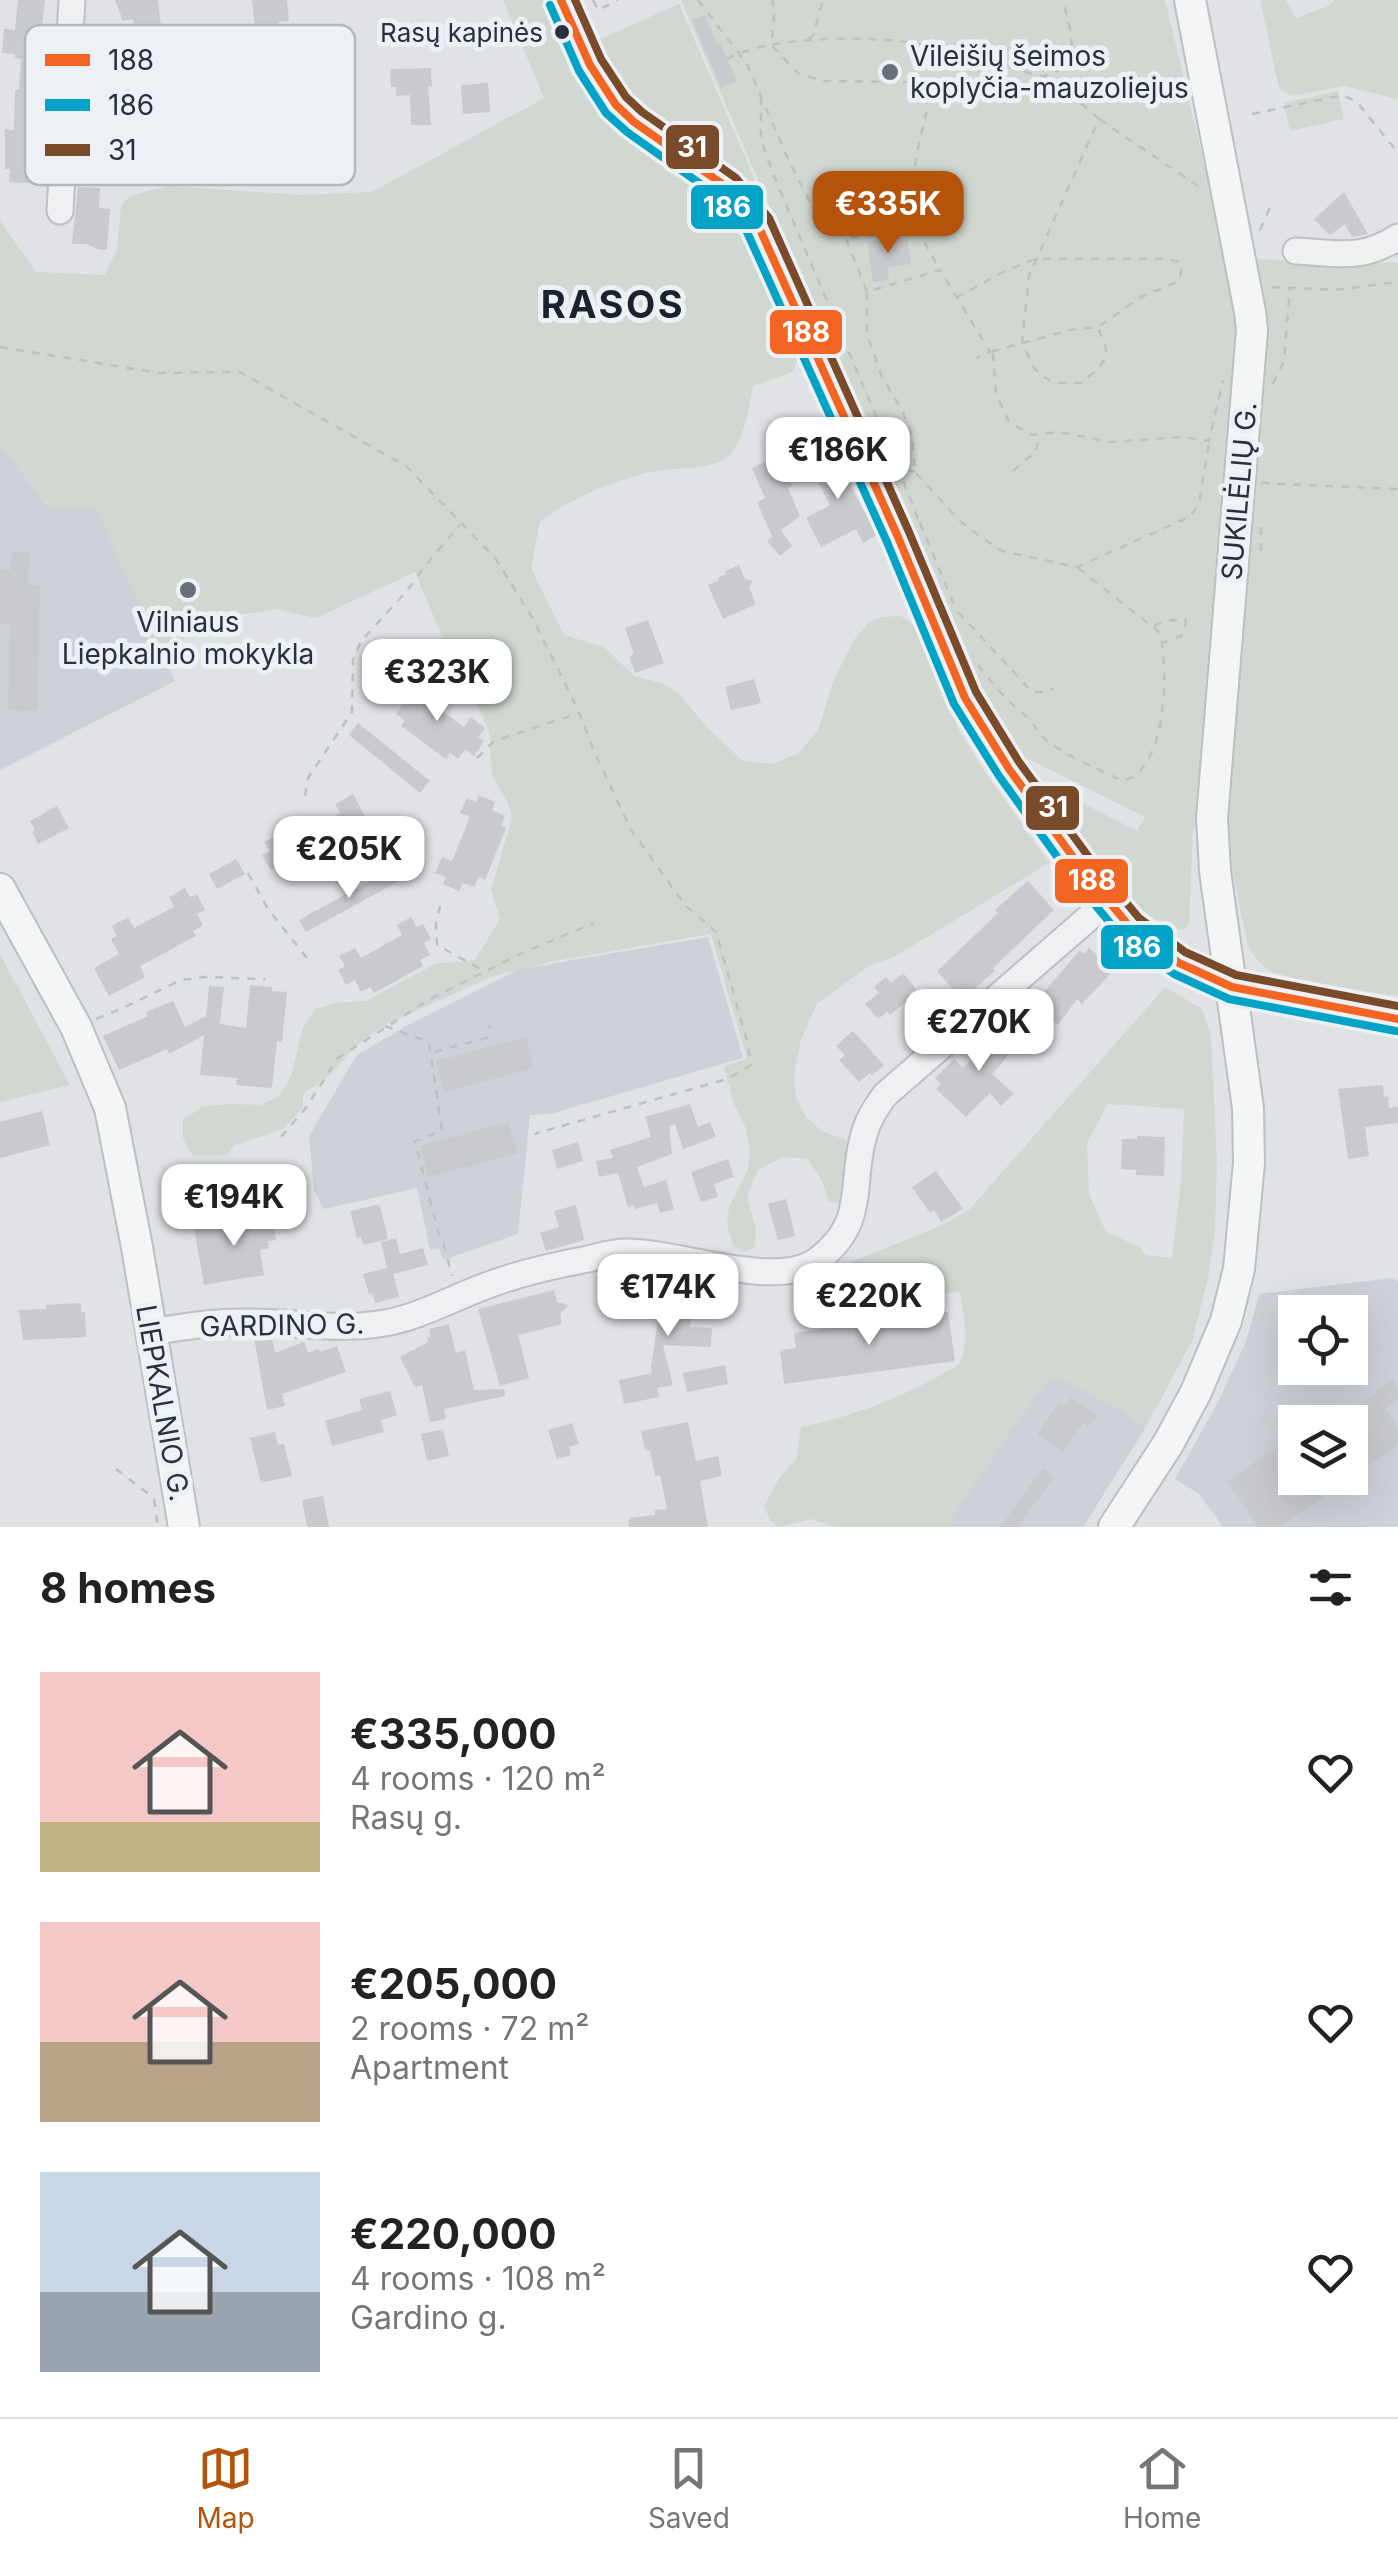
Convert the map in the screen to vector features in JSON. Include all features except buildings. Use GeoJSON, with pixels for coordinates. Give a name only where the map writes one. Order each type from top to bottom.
{"type":"FeatureCollection","features":[{"type":"Feature","properties":{"kind":"main road"},"geometry":{"type":"LineString","coordinates":[[562,0],[590,65],[616,105],[728,188],[758,225],[909,530],[952,669],[984,731],[1042,815],[1130,927],[1179,963],[1232,986],[1398,1019]]}},
{"type":"Feature","properties":{"kind":"main road","name":"SUKILĖLIŲ G."},"geometry":{"type":"LineString","coordinates":[[1114,1527],[1168,1444],[1196,1392],[1226,1321],[1239,1268],[1248,1178],[1248,1108],[1215,871],[1212,818],[1252,330],[1190,0]]}},
{"type":"Feature","properties":{"kind":"main road","name":"LIEPKALNIO G."},"geometry":{"type":"LineString","coordinates":[[0,889],[76,1027],[110,1108],[184,1527]]}},
{"type":"Feature","properties":{"kind":"street"},"geometry":{"type":"LineString","coordinates":[[71,25],[72,0]]}},
{"type":"Feature","properties":{"kind":"street"},"geometry":{"type":"LineString","coordinates":[[60,211],[61,185]]}},
{"type":"Feature","properties":{"kind":"street"},"geometry":{"type":"LineString","coordinates":[[1296,251],[1370,252],[1398,237]]}},
{"type":"Feature","properties":{"kind":"street","name":"GARDINO G."},"geometry":{"type":"LineString","coordinates":[[150,1332],[246,1322],[381,1324],[410,1318],[518,1274],[620,1252],[651,1252],[757,1271],[788,1271],[814,1263],[834,1247],[848,1225],[857,1194],[861,1144],[870,1115],[885,1095],[1108,900]]}},
{"type":"Feature","properties":{"kind":"path"},"geometry":{"type":"LineString","coordinates":[[593,0],[598,10],[618,0]]}},
{"type":"Feature","properties":{"kind":"path"},"geometry":{"type":"LineString","coordinates":[[698,0],[747,64],[788,161],[811,204],[845,238],[867,292],[867,335],[882,377],[912,436],[915,472]]}},
{"type":"Feature","properties":{"kind":"path"},"geometry":{"type":"LineString","coordinates":[[771,45],[774,0]]}},
{"type":"Feature","properties":{"kind":"path"},"geometry":{"type":"LineString","coordinates":[[804,42],[813,36],[823,0]]}},
{"type":"Feature","properties":{"kind":"path"},"geometry":{"type":"LineString","coordinates":[[1042,76],[1058,70],[1070,58],[1072,38],[1063,0]]}},
{"type":"Feature","properties":{"kind":"path"},"geometry":{"type":"LineString","coordinates":[[727,59],[739,52],[771,45],[854,40],[920,44],[988,59],[1060,85],[1098,119],[1202,188],[1206,198]]}},
{"type":"Feature","properties":{"kind":"path"},"geometry":{"type":"LineString","coordinates":[[771,45],[798,72],[823,81],[911,82],[924,86],[929,107],[916,160],[912,210],[916,227],[940,270],[992,353],[996,394],[1006,416],[1038,440],[1036,451],[1014,471]]}},
{"type":"Feature","properties":{"kind":"path"},"geometry":{"type":"LineString","coordinates":[[761,94],[761,140],[898,468],[909,530],[957,611],[1032,692],[1054,688]]}},
{"type":"Feature","properties":{"kind":"path"},"geometry":{"type":"LineString","coordinates":[[1252,114],[1343,95],[1358,102],[1398,153]]}},
{"type":"Feature","properties":{"kind":"path"},"geometry":{"type":"LineString","coordinates":[[1098,119],[1029,276],[1022,343],[1042,376],[1056,384],[1081,382],[1105,359],[1106,348],[1098,327]]}},
{"type":"Feature","properties":{"kind":"path"},"geometry":{"type":"LineString","coordinates":[[1256,238],[1272,203]]}},
{"type":"Feature","properties":{"kind":"path"},"geometry":{"type":"LineString","coordinates":[[845,238],[916,227]]}},
{"type":"Feature","properties":{"kind":"path"},"geometry":{"type":"LineString","coordinates":[[956,298],[1035,259],[1161,259],[1177,261],[1182,267],[1180,281],[1141,296],[1098,327],[1070,330],[976,358]]}},
{"type":"Feature","properties":{"kind":"path"},"geometry":{"type":"LineString","coordinates":[[867,292],[940,270]]}},
{"type":"Feature","properties":{"kind":"path"},"geometry":{"type":"LineString","coordinates":[[1245,286],[1334,290],[1398,282]]}},
{"type":"Feature","properties":{"kind":"path"},"geometry":{"type":"LineString","coordinates":[[0,347],[158,373],[240,372],[407,467],[495,558],[533,619],[631,830],[685,905],[716,932],[751,1064],[727,1080],[534,1134]]}},
{"type":"Feature","properties":{"kind":"path"},"geometry":{"type":"LineString","coordinates":[[1078,568],[1189,517],[1199,505],[1225,369]]}},
{"type":"Feature","properties":{"kind":"path"},"geometry":{"type":"LineString","coordinates":[[1032,435],[1059,432],[1110,442],[1182,438],[1209,441]]}},
{"type":"Feature","properties":{"kind":"path"},"geometry":{"type":"LineString","coordinates":[[898,468],[915,472],[960,520],[1002,551],[1078,568],[1159,632],[1163,704],[1156,742],[1145,766],[1122,781],[1042,737],[972,656]]}},
{"type":"Feature","properties":{"kind":"path"},"geometry":{"type":"LineString","coordinates":[[1240,482],[1398,489]]}},
{"type":"Feature","properties":{"kind":"path"},"geometry":{"type":"LineString","coordinates":[[304,796],[308,778],[352,712],[353,660],[361,642],[462,524]]}},
{"type":"Feature","properties":{"kind":"path"},"geometry":{"type":"LineString","coordinates":[[957,611],[959,630]]}},
{"type":"Feature","properties":{"kind":"path"},"geometry":{"type":"LineString","coordinates":[[1152,627],[1185,619],[1181,636],[1162,643]]}},
{"type":"Feature","properties":{"kind":"path"},"geometry":{"type":"LineString","coordinates":[[477,758],[494,741],[579,712]]}},
{"type":"Feature","properties":{"kind":"path"},"geometry":{"type":"LineString","coordinates":[[248,873],[268,909],[307,958]]}},
{"type":"Feature","properties":{"kind":"path"},"geometry":{"type":"LineString","coordinates":[[440,906],[437,945],[486,972]]}},
{"type":"Feature","properties":{"kind":"path"},"geometry":{"type":"LineString","coordinates":[[282,1138],[338,1058],[384,1026],[430,999],[594,923]]}},
{"type":"Feature","properties":{"kind":"path"},"geometry":{"type":"LineString","coordinates":[[76,1027],[182,980],[266,979]]}},
{"type":"Feature","properties":{"kind":"path"},"geometry":{"type":"LineString","coordinates":[[384,1026],[429,1042],[432,1052],[442,1131],[415,1140],[458,1297]]}},
{"type":"Feature","properties":{"kind":"path"},"geometry":{"type":"LineString","coordinates":[[432,1052],[487,1038],[490,1026]]}},
{"type":"Feature","properties":{"kind":"path"},"geometry":{"type":"LineString","coordinates":[[116,1469],[154,1498]]}},
{"type":"Feature","properties":{"kind":"shaded area"},"geometry":{"type":"Polygon","coordinates":[[[503,0],[543,0],[603,118],[631,144],[717,200],[740,225],[799,355],[793,372],[753,386],[740,439],[724,459],[614,483],[568,503],[540,521],[531,568],[564,635],[604,647],[634,676],[676,691],[743,761],[772,764],[799,753],[818,730],[834,679],[854,640],[868,623],[881,617],[901,616],[917,627],[960,732],[1049,863],[896,956],[869,966],[817,1004],[801,1039],[794,1075],[796,1096],[806,1117],[823,1132],[845,1139],[849,1163],[841,1204],[829,1201],[808,1159],[783,1157],[758,1170],[747,1197],[756,1228],[755,1247],[744,1252],[734,1247],[727,1225],[729,1206],[748,1169],[750,1150],[724,1067],[747,1058],[711,934],[549,962],[491,977],[384,1025],[355,1046],[333,1073],[303,1094],[303,1108],[283,1129],[235,1145],[227,1155],[193,1156],[183,1139],[183,1120],[202,1107],[261,1105],[279,1096],[291,1076],[303,1027],[315,1009],[366,1001],[435,964],[475,960],[500,919],[491,890],[511,814],[492,776],[489,731],[462,684],[415,572],[316,618],[276,609],[207,619],[162,656],[96,508],[48,508],[0,443],[0,221],[36,272],[105,275],[117,249],[121,206],[128,198],[144,192],[170,186],[301,195],[372,192],[544,98],[503,0]]]}},
{"type":"Feature","properties":{"kind":"shaded area"},"geometry":{"type":"Polygon","coordinates":[[[681,0],[1165,0],[1239,310],[1200,823],[1193,829],[1189,923],[1183,930],[1164,924],[1129,899],[1058,810],[1065,800],[1073,798],[1137,831],[1145,817],[1020,755],[1011,734],[968,670],[681,0]]]}},
{"type":"Feature","properties":{"kind":"shaded area"},"geometry":{"type":"Polygon","coordinates":[[[1260,0],[1286,0],[1296,18],[1335,0],[1398,0],[1398,99],[1344,86],[1291,96],[1279,88],[1260,0]]]}},
{"type":"Feature","properties":{"kind":"shaded area"},"geometry":{"type":"Polygon","coordinates":[[[679,4],[764,201],[736,172],[624,87],[598,40],[679,4]]]}},
{"type":"Feature","properties":{"kind":"shaded area"},"geometry":{"type":"Polygon","coordinates":[[[1338,91],[1344,119],[1290,131],[1284,103],[1338,91]]]}},
{"type":"Feature","properties":{"kind":"shaded area"},"geometry":{"type":"Polygon","coordinates":[[[1249,259],[1398,263],[1398,996],[1296,979],[1262,965],[1248,946],[1226,840],[1249,259]]]}},
{"type":"Feature","properties":{"kind":"shaded area"},"geometry":{"type":"Polygon","coordinates":[[[0,443],[48,508],[95,508],[316,618],[276,609],[207,619],[163,656],[175,681],[0,770],[0,443]]]}},
{"type":"Feature","properties":{"kind":"shaded area"},"geometry":{"type":"Polygon","coordinates":[[[708,937],[743,1058],[550,1114],[530,1115],[518,1234],[443,1260],[439,1248],[430,1250],[417,1188],[324,1209],[314,1191],[309,1136],[356,1056],[409,1024],[520,969],[708,937]]]}},
{"type":"Feature","properties":{"kind":"shaded area"},"geometry":{"type":"Polygon","coordinates":[[[0,954],[70,1085],[0,1102],[0,954]]]}},
{"type":"Feature","properties":{"kind":"shaded area"},"geometry":{"type":"Polygon","coordinates":[[[1165,987],[1202,1009],[1211,1036],[1217,1164],[1215,1230],[1192,1341],[1146,1427],[1066,1381],[1047,1381],[953,1514],[950,1527],[836,1527],[810,1519],[778,1527],[764,1506],[779,1478],[796,1460],[801,1427],[855,1413],[907,1392],[956,1366],[963,1356],[960,1292],[831,1302],[812,1296],[810,1285],[815,1277],[969,1210],[1165,987]],[[1108,1104],[1087,1143],[1089,1194],[1106,1232],[1140,1247],[1145,1255],[1172,1258],[1184,1109],[1108,1104]]]}},
{"type":"Feature","properties":{"kind":"shaded area"},"geometry":{"type":"Polygon","coordinates":[[[1392,1278],[1398,1281],[1398,1527],[1223,1527],[1199,1494],[1175,1479],[1218,1402],[1247,1339],[1259,1294],[1392,1278]]]}},
{"type":"Feature","properties":{"kind":"shaded area"},"geometry":{"type":"Polygon","coordinates":[[[1047,1380],[1066,1380],[1146,1427],[1083,1527],[950,1527],[953,1514],[1047,1380]]]}},
{"type":"Feature","properties":{"kind":"transit line","name":"188"},"geometry":{"type":"LineString","coordinates":[[561,0],[590,65],[616,105],[728,188],[758,225],[898,537],[965,698],[1009,769],[1081,868],[1130,927],[1179,963],[1232,987],[1398,1019]]}},
{"type":"Feature","properties":{"kind":"transit line","name":"31"},"geometry":{"type":"LineString","coordinates":[[575,0],[601,59],[626,97],[736,178],[769,218],[976,692],[1019,762],[1091,860],[1139,918],[1185,952],[1236,975],[1398,1006]]}},
{"type":"Feature","properties":{"kind":"transit line","name":"186"},"geometry":{"type":"LineString","coordinates":[[550,5],[579,71],[606,113],[719,197],[747,232],[887,542],[954,704],[999,776],[1071,876],[1121,936],[1174,974],[1229,999],[1396,1031]]}},
{"type":"Feature","properties":{"kind":"place","name":"Rasų kapinės"},"geometry":{"type":"Point","coordinates":[562,32]}},
{"type":"Feature","properties":{"kind":"place","name":"Vileišių šeimos koplyčia-mauzoliejus"},"geometry":{"type":"Point","coordinates":[890,72]}},
{"type":"Feature","properties":{"kind":"place","name":"Vilniaus Liepkalnio mokykla"},"geometry":{"type":"Point","coordinates":[188,590]}},
{"type":"Feature","properties":{"kind":"district","name":"RASOS"},"geometry":{"type":"Point","coordinates":[613,304]}}]}
